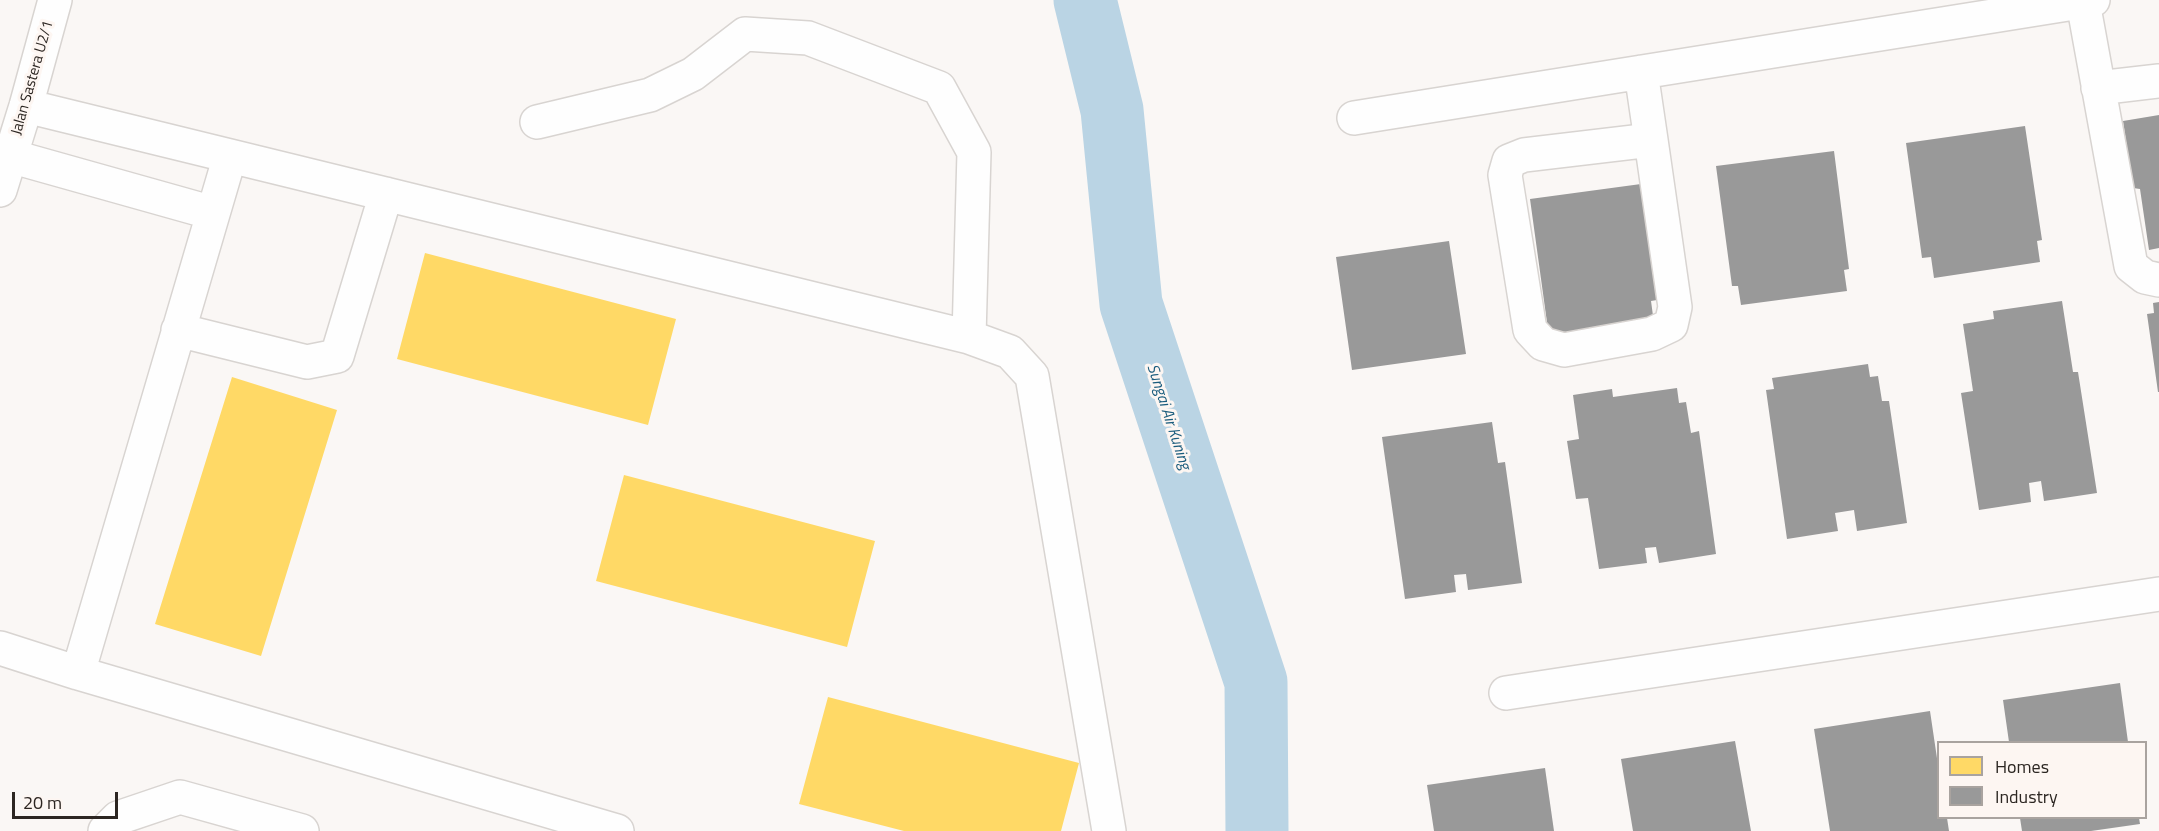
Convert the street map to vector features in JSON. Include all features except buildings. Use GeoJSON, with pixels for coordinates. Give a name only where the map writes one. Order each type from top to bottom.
{"type":"FeatureCollection","features":[{"type":"Feature","properties":{"kind":"street","name":"Jalan Sastera U2/1"},"geometry":{"type":"LineString","coordinates":[[0,189],[55,0]]}},
{"type":"Feature","properties":{"kind":"street"},"geometry":{"type":"LineString","coordinates":[[1354,118],[2088,1],[2098,88],[2131,266],[2145,277],[2159,280]]}},
{"type":"Feature","properties":{"kind":"street"},"geometry":{"type":"LineString","coordinates":[[537,122],[650,95],[693,74],[745,34],[808,38],[939,88],[974,152],[969,337]]}},
{"type":"Feature","properties":{"kind":"street"},"geometry":{"type":"LineString","coordinates":[[1641,72],[1676,307],[1671,325],[1652,334],[1564,350],[1543,344],[1530,330],[1505,175],[1509,162],[1524,155],[1651,140]]}},
{"type":"Feature","properties":{"kind":"street"},"geometry":{"type":"LineString","coordinates":[[2098,88],[2159,81]]}},
{"type":"Feature","properties":{"kind":"street"},"geometry":{"type":"LineString","coordinates":[[26,106],[969,337],[1011,352],[1032,376],[1109,831]]}},
{"type":"Feature","properties":{"kind":"street"},"geometry":{"type":"LineString","coordinates":[[10,156],[213,213]]}},
{"type":"Feature","properties":{"kind":"street"},"geometry":{"type":"LineString","coordinates":[[78,673],[230,156]]}},
{"type":"Feature","properties":{"kind":"street"},"geometry":{"type":"LineString","coordinates":[[178,330],[307,362],[337,356],[386,194]]}},
{"type":"Feature","properties":{"kind":"street"},"geometry":{"type":"LineString","coordinates":[[1506,693],[2159,594]]}},
{"type":"Feature","properties":{"kind":"street"},"geometry":{"type":"LineString","coordinates":[[0,648],[617,831]]}},
{"type":"Feature","properties":{"kind":"street"},"geometry":{"type":"LineString","coordinates":[[105,831],[118,818],[180,797],[302,831]]}},
{"type":"Feature","properties":{"kind":"waterway","name":"Sungai Air Kuning"},"geometry":{"type":"LineString","coordinates":[[1085,0],[1112,110],[1131,304],[1256,682],[1257,831]]}}]}
